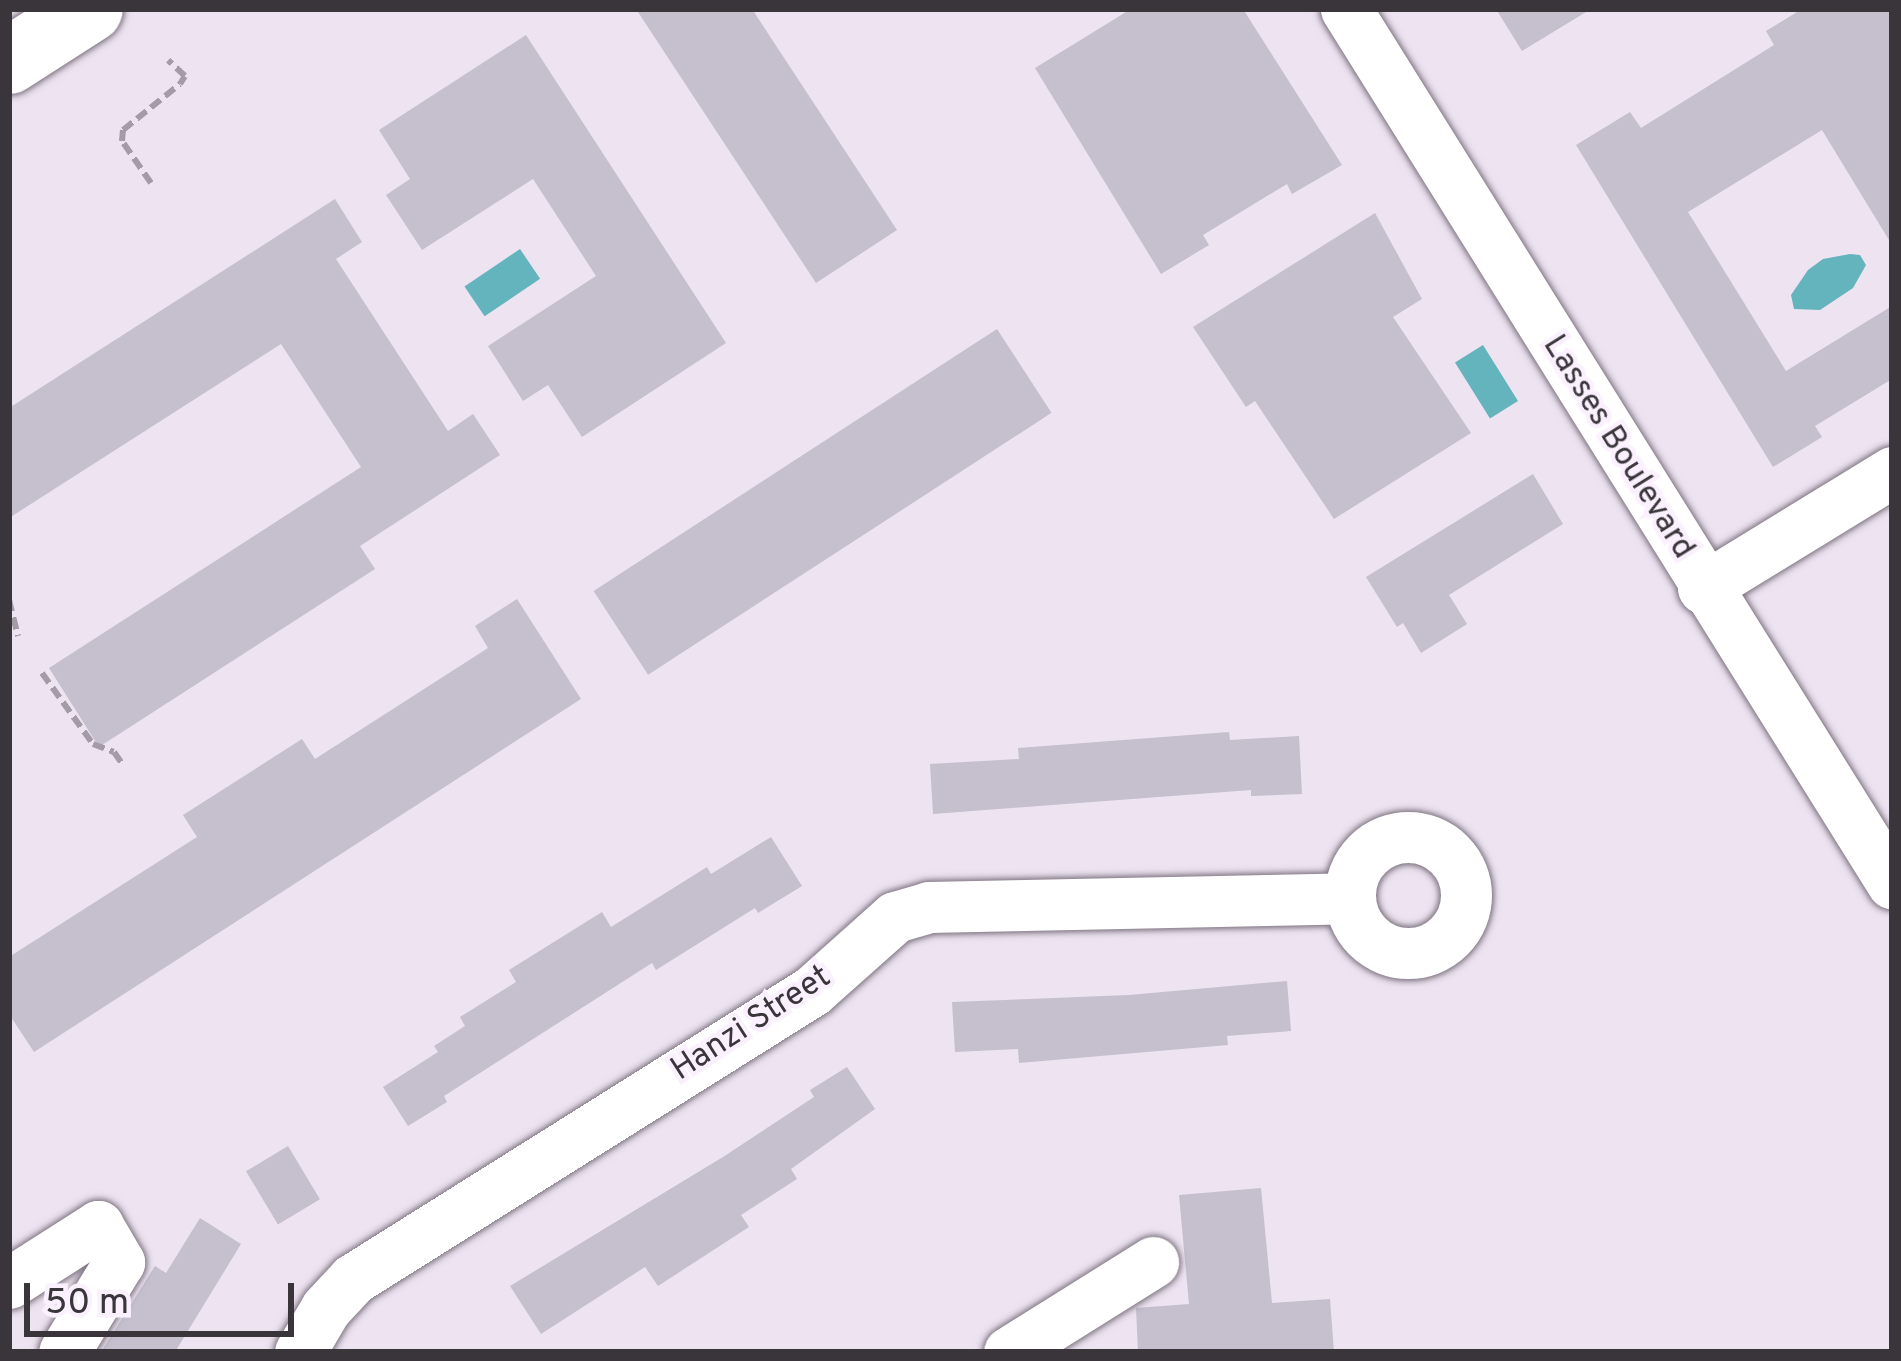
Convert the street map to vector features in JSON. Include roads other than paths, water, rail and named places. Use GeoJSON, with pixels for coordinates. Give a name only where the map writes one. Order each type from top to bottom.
{"type":"FeatureCollection","features":[{"type":"Feature","properties":{"kind":"main road"},"geometry":{"type":"LineString","coordinates":[[9,61],[90,9]]}},
{"type":"Feature","properties":{"kind":"street","name":"Lasses Boulevard"},"geometry":{"type":"LineString","coordinates":[[1346,9],[1703,588],[1892,883]]}},
{"type":"Feature","properties":{"kind":"street"},"geometry":{"type":"LineString","coordinates":[[1703,588],[1892,472]]}},
{"type":"Feature","properties":{"kind":"street","name":"Hanzi Street"},"geometry":{"type":"LineString","coordinates":[[301,1352],[326,1308],[368,1268],[812,991],[895,917],[929,907],[1350,898]]}},
{"type":"Feature","properties":{"kind":"street"},"geometry":{"type":"LineString","coordinates":[[15,1264],[98,1226],[119,1262],[64,1352]]}},
{"type":"Feature","properties":{"kind":"street"},"geometry":{"type":"LineString","coordinates":[[1009,1352],[1153,1262]]}},
{"type":"Feature","properties":{"kind":"water"},"geometry":{"type":"Polygon","coordinates":[[[520,249],[540,279],[485,316],[464,286],[520,249]]]}},
{"type":"Feature","properties":{"kind":"water"},"geometry":{"type":"Polygon","coordinates":[[[1860,255],[1866,265],[1853,288],[1820,310],[1794,309],[1791,295],[1808,270],[1823,259],[1860,255]]]}},
{"type":"Feature","properties":{"kind":"water"},"geometry":{"type":"Polygon","coordinates":[[[1483,345],[1518,401],[1490,418],[1455,362],[1483,345]]]}}]}
